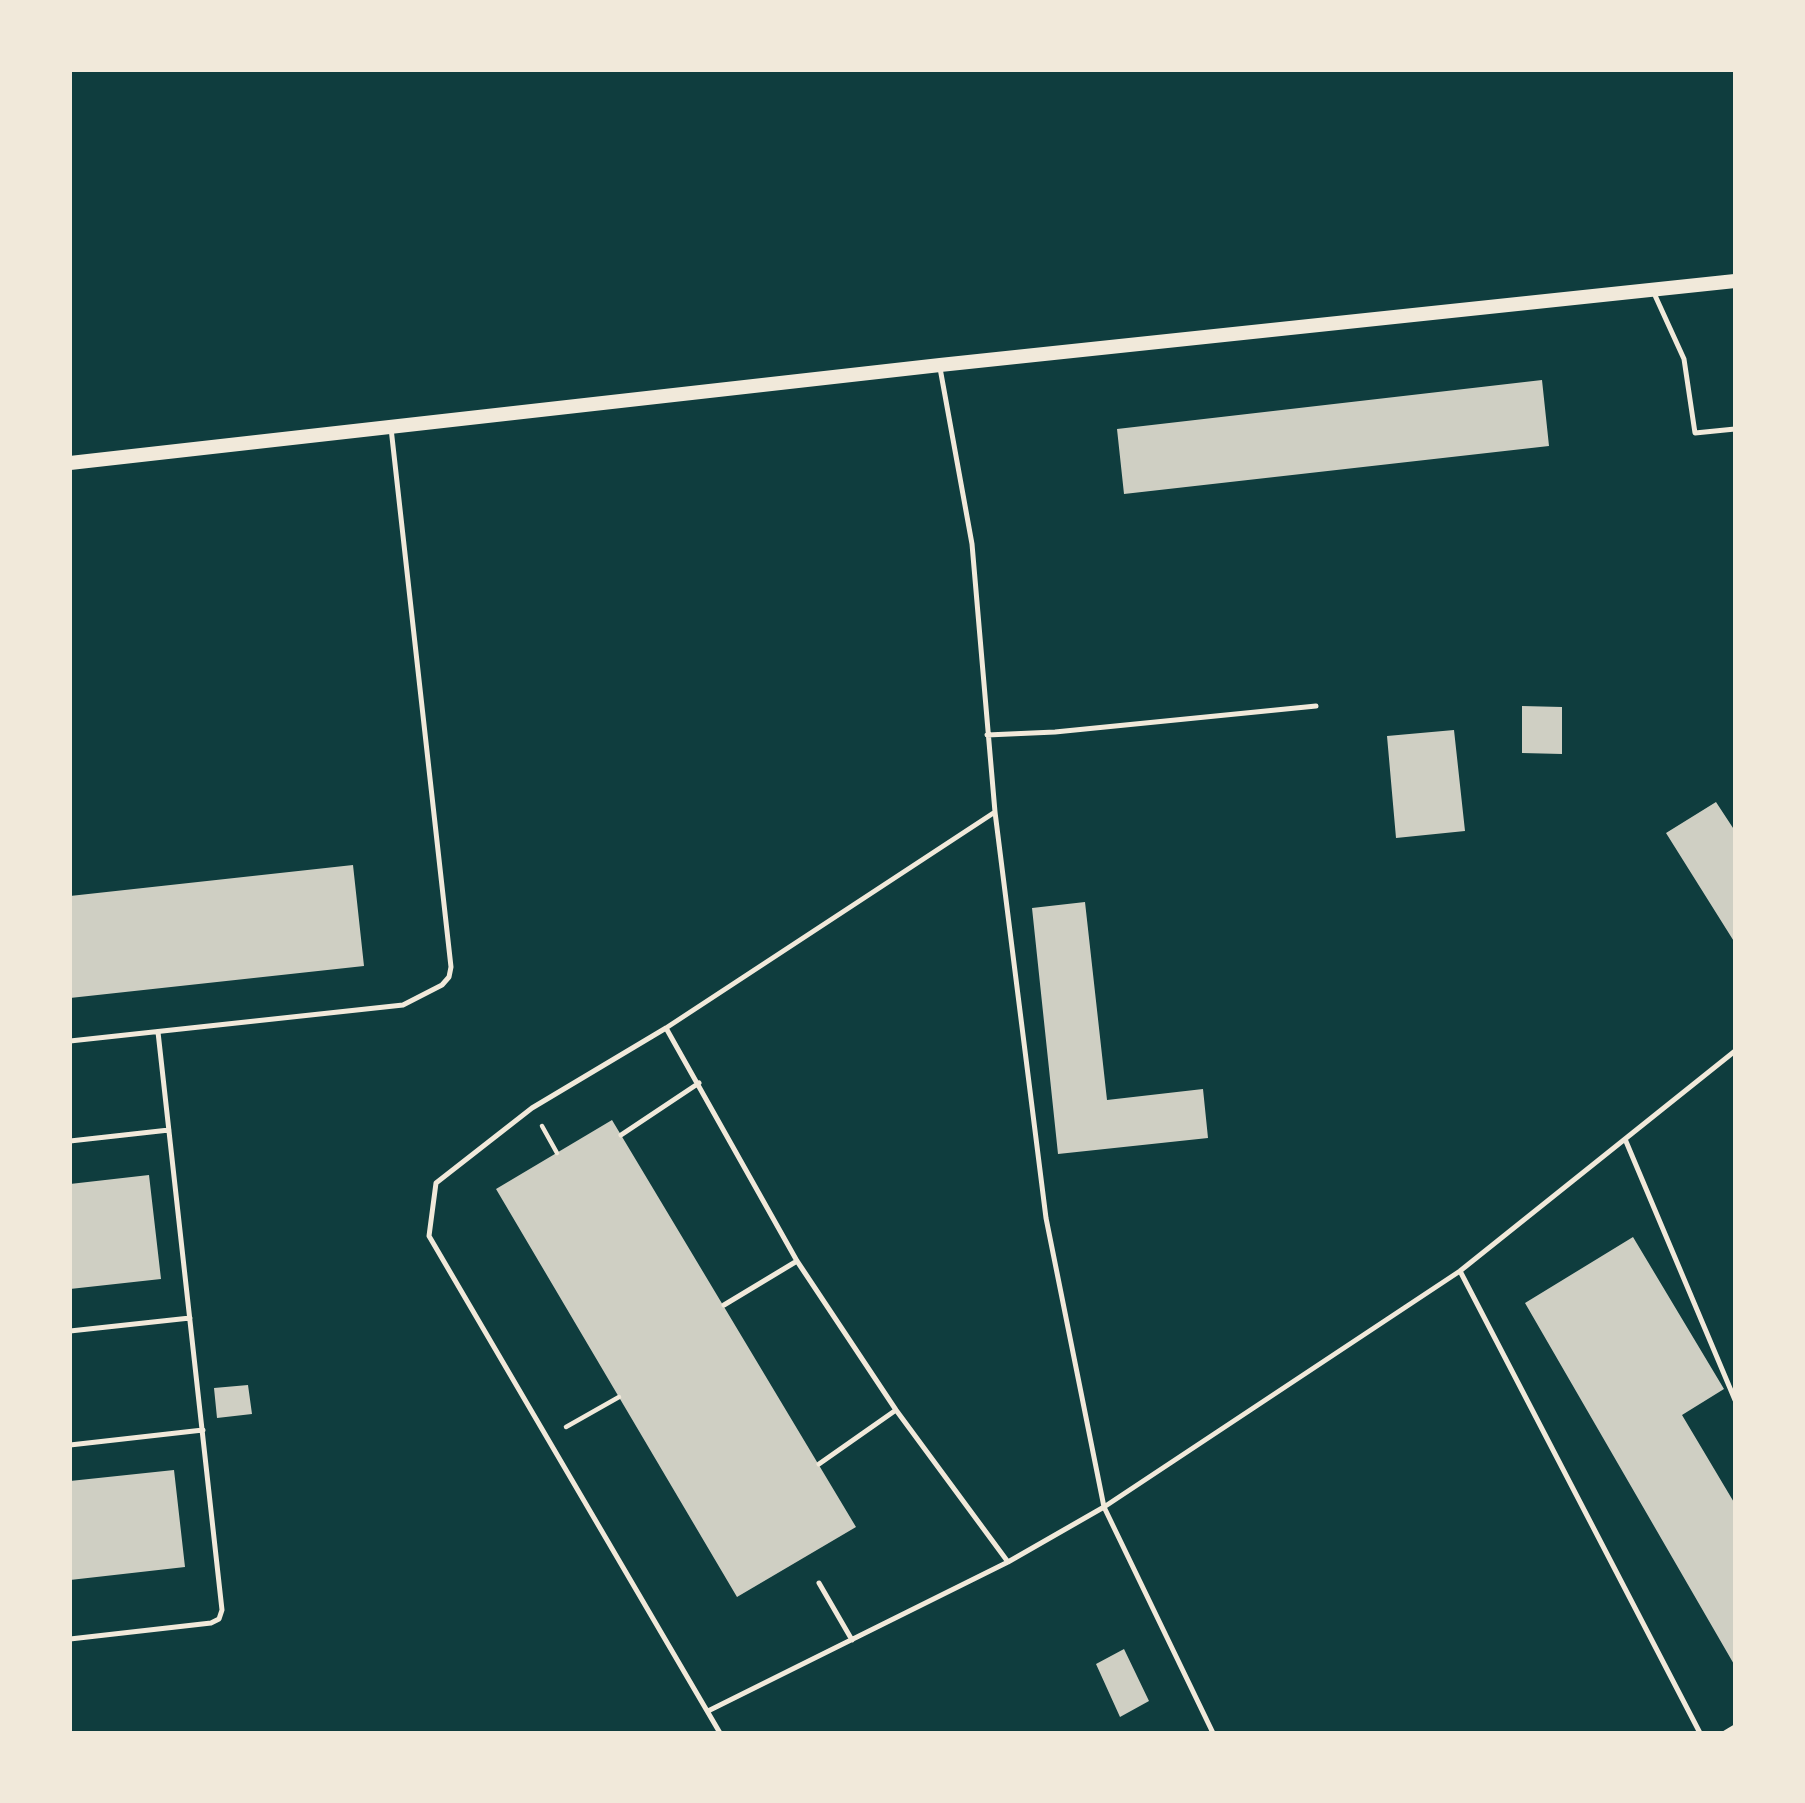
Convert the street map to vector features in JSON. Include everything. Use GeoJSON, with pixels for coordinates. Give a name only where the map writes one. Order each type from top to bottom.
{"type":"FeatureCollection","features":[{"type":"Feature","properties":{"kind":"main road"},"geometry":{"type":"LineString","coordinates":[[70,463],[940,365],[1735,281]]}},
{"type":"Feature","properties":{"kind":"lane"},"geometry":{"type":"LineString","coordinates":[[1653,290],[1684,359],[1695,433],[1735,429]]}},
{"type":"Feature","properties":{"kind":"lane"},"geometry":{"type":"LineString","coordinates":[[940,365],[972,544],[995,812],[1046,1218],[1104,1507],[1213,1733]]}},
{"type":"Feature","properties":{"kind":"lane"},"geometry":{"type":"LineString","coordinates":[[70,1041],[403,1005],[442,985],[449,977],[451,967],[391,427]]}},
{"type":"Feature","properties":{"kind":"lane"},"geometry":{"type":"LineString","coordinates":[[987,735],[1055,732],[1316,706]]}},
{"type":"Feature","properties":{"kind":"lane"},"geometry":{"type":"LineString","coordinates":[[720,1733],[429,1236],[436,1183],[532,1108],[667,1028],[995,812]]}},
{"type":"Feature","properties":{"kind":"lane"},"geometry":{"type":"LineString","coordinates":[[667,1028],[797,1261],[896,1410],[1008,1562]]}},
{"type":"Feature","properties":{"kind":"lane"},"geometry":{"type":"LineString","coordinates":[[70,1639],[211,1623],[219,1619],[222,1610],[158,1032]]}},
{"type":"Feature","properties":{"kind":"lane"},"geometry":{"type":"LineString","coordinates":[[708,1711],[1008,1562],[1104,1507],[1460,1271],[1735,1051]]}},
{"type":"Feature","properties":{"kind":"lane"},"geometry":{"type":"LineString","coordinates":[[621,1135],[699,1083]]}},
{"type":"Feature","properties":{"kind":"lane"},"geometry":{"type":"LineString","coordinates":[[70,1141],[169,1130]]}},
{"type":"Feature","properties":{"kind":"lane"},"geometry":{"type":"LineString","coordinates":[[1625,1139],[1735,1400]]}},
{"type":"Feature","properties":{"kind":"lane"},"geometry":{"type":"LineString","coordinates":[[723,1305],[797,1261]]}},
{"type":"Feature","properties":{"kind":"lane"},"geometry":{"type":"LineString","coordinates":[[1460,1271],[1700,1733]]}},
{"type":"Feature","properties":{"kind":"lane"},"geometry":{"type":"LineString","coordinates":[[70,1331],[190,1318]]}},
{"type":"Feature","properties":{"kind":"lane"},"geometry":{"type":"LineString","coordinates":[[819,1464],[896,1410]]}},
{"type":"Feature","properties":{"kind":"lane"},"geometry":{"type":"LineString","coordinates":[[70,1445],[202,1430]]}},
{"type":"Feature","properties":{"kind":"lane"},"geometry":{"type":"LineString","coordinates":[[819,1583],[852,1640]]}},
{"type":"Feature","properties":{"kind":"lane"},"geometry":{"type":"LineString","coordinates":[[1725,1733],[1735,1727]]}},
{"type":"Feature","properties":{"kind":"path"},"geometry":{"type":"LineString","coordinates":[[546,1438],[619,1397]]}},
{"type":"Feature","properties":{"kind":"building"},"geometry":{"type":"Polygon","coordinates":[[[1542,380],[1549,446],[1124,494],[1117,429],[1542,380]]]}},
{"type":"Feature","properties":{"kind":"building"},"geometry":{"type":"Polygon","coordinates":[[[1522,706],[1562,707],[1562,754],[1522,753],[1522,706]]]}},
{"type":"Feature","properties":{"kind":"building"},"geometry":{"type":"Polygon","coordinates":[[[1454,730],[1465,831],[1396,838],[1387,736],[1454,730]]]}},
{"type":"Feature","properties":{"kind":"building"},"geometry":{"type":"Polygon","coordinates":[[[1716,802],[1735,831],[1735,943],[1666,833],[1716,802]]]}},
{"type":"Feature","properties":{"kind":"building"},"geometry":{"type":"Polygon","coordinates":[[[353,865],[364,966],[70,998],[70,896],[353,865]]]}},
{"type":"Feature","properties":{"kind":"building"},"geometry":{"type":"Polygon","coordinates":[[[1085,902],[1107,1100],[1203,1089],[1208,1138],[1058,1154],[1032,908],[1085,902]]]}},
{"type":"Feature","properties":{"kind":"building"},"geometry":{"type":"Polygon","coordinates":[[[612,1120],[856,1527],[737,1597],[496,1189],[612,1120]]]}},
{"type":"Feature","properties":{"kind":"building"},"geometry":{"type":"Polygon","coordinates":[[[149,1175],[161,1279],[70,1289],[70,1184],[149,1175]]]}},
{"type":"Feature","properties":{"kind":"building"},"geometry":{"type":"Polygon","coordinates":[[[1633,1237],[1724,1389],[1682,1415],[1735,1504],[1735,1666],[1525,1303],[1633,1237]]]}},
{"type":"Feature","properties":{"kind":"building"},"geometry":{"type":"Polygon","coordinates":[[[248,1385],[252,1414],[217,1418],[214,1388],[248,1385]]]}},
{"type":"Feature","properties":{"kind":"building"},"geometry":{"type":"Polygon","coordinates":[[[174,1470],[185,1567],[70,1580],[70,1481],[174,1470]]]}},
{"type":"Feature","properties":{"kind":"building"},"geometry":{"type":"Polygon","coordinates":[[[1124,1649],[1149,1701],[1120,1717],[1096,1664],[1124,1649]]]}}]}
